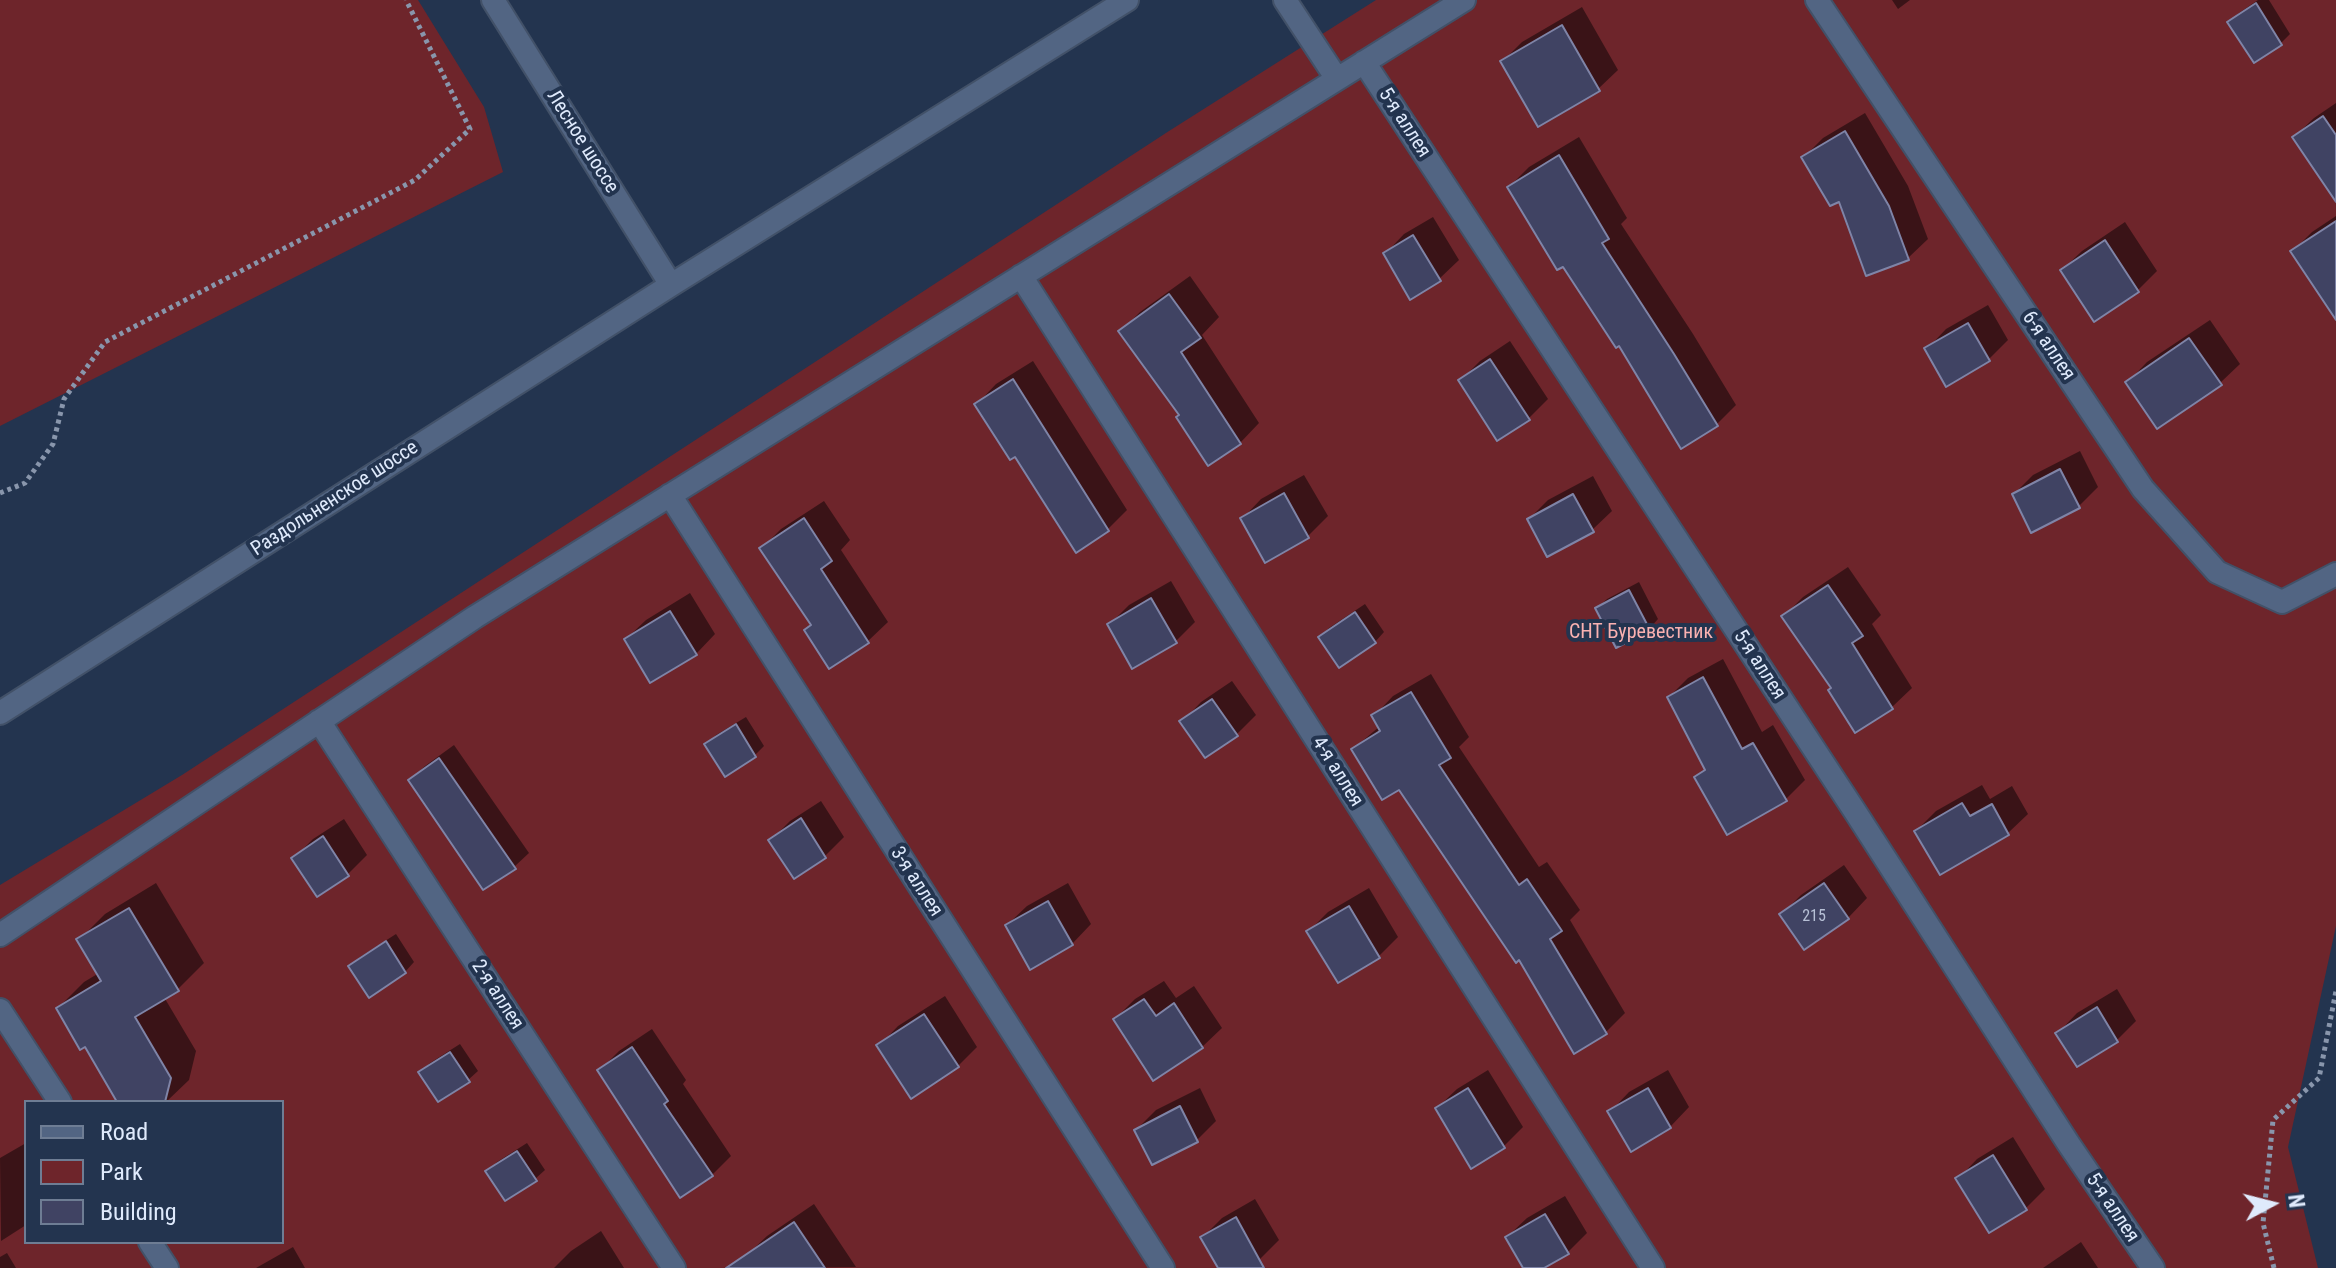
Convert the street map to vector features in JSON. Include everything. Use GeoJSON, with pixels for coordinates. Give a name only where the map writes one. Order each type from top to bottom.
{"type":"FeatureCollection","features":[{"type":"Feature","properties":{"kind":"main road","name":"Лесное шоссе"},"geometry":{"type":"LineString","coordinates":[[493,0],[671,285]]}},
{"type":"Feature","properties":{"kind":"main road","name":"Раздольненское шоссе"},"geometry":{"type":"LineString","coordinates":[[0,713],[671,285],[1127,0]]}},
{"type":"Feature","properties":{"kind":"main road"},"geometry":{"type":"LineString","coordinates":[[1285,0],[1337,79]]}},
{"type":"Feature","properties":{"kind":"main road"},"geometry":{"type":"LineString","coordinates":[[0,935],[475,617],[1464,0]]}},
{"type":"Feature","properties":{"kind":"main road","name":"6-я аллея"},"geometry":{"type":"LineString","coordinates":[[1817,0],[2143,489],[2217,572],[2282,602],[2336,574]]}},
{"type":"Feature","properties":{"kind":"main road","name":"5-я аллея"},"geometry":{"type":"LineString","coordinates":[[1364,62],[1856,813],[2068,1143],[2153,1268]]}},
{"type":"Feature","properties":{"kind":"main road","name":"4-я аллея"},"geometry":{"type":"LineString","coordinates":[[1021,276],[1653,1268]]}},
{"type":"Feature","properties":{"kind":"main road","name":"3-я аллея"},"geometry":{"type":"LineString","coordinates":[[670,495],[1163,1268]]}},
{"type":"Feature","properties":{"kind":"main road","name":"2-я аллея"},"geometry":{"type":"LineString","coordinates":[[319,721],[674,1268]]}},
{"type":"Feature","properties":{"kind":"main road"},"geometry":{"type":"LineString","coordinates":[[0,1010],[59,1100]]}},
{"type":"Feature","properties":{"kind":"main road"},"geometry":{"type":"LineString","coordinates":[[151,1244],[167,1268]]}},
{"type":"Feature","properties":{"kind":"path"},"geometry":{"type":"LineString","coordinates":[[0,493],[25,483],[53,444],[64,399],[105,342],[415,180],[470,129],[406,0]]}},
{"type":"Feature","properties":{"kind":"path"},"geometry":{"type":"LineString","coordinates":[[2274,1268],[2263,1223],[2273,1120],[2319,1078],[2336,991]]}},
{"type":"Feature","properties":{"kind":"green space"},"geometry":{"type":"Polygon","coordinates":[[[0,0],[418,0],[484,107],[503,172],[0,426],[0,0]]]}},
{"type":"Feature","properties":{"kind":"green space","name":"СНТ Буревестник"},"geometry":{"type":"Polygon","coordinates":[[[1376,0],[2336,0],[2336,926],[2288,1147],[2318,1268],[0,1268],[0,885],[182,775],[1169,131],[1376,0]]]}},
{"type":"Feature","properties":{"kind":"building"},"geometry":{"type":"Polygon","coordinates":[[[2256,3],[2282,45],[2254,63],[2227,22],[2256,3]]]}},
{"type":"Feature","properties":{"kind":"building"},"geometry":{"type":"Polygon","coordinates":[[[1562,25],[1600,91],[1538,127],[1500,61],[1562,25]]]}},
{"type":"Feature","properties":{"kind":"building"},"geometry":{"type":"Polygon","coordinates":[[[2323,116],[2336,135],[2336,202],[2292,137],[2323,116]]]}},
{"type":"Feature","properties":{"kind":"building"},"geometry":{"type":"Polygon","coordinates":[[[1845,131],[1889,206],[1909,260],[1866,276],[1839,202],[1830,206],[1801,157],[1845,131]]]}},
{"type":"Feature","properties":{"kind":"building"},"geometry":{"type":"Polygon","coordinates":[[[1559,155],[1609,239],[1602,243],[1718,426],[1681,449],[1619,346],[1616,348],[1563,267],[1557,270],[1507,187],[1559,155]]]}},
{"type":"Feature","properties":{"kind":"building"},"geometry":{"type":"Polygon","coordinates":[[[2336,221],[2336,320],[2290,251],[2336,221]]]}},
{"type":"Feature","properties":{"kind":"building"},"geometry":{"type":"Polygon","coordinates":[[[1413,235],[1441,281],[1410,300],[1383,253],[1413,235]]]}},
{"type":"Feature","properties":{"kind":"building"},"geometry":{"type":"Polygon","coordinates":[[[2105,240],[2139,292],[2094,322],[2060,270],[2105,240]]]}},
{"type":"Feature","properties":{"kind":"building"},"geometry":{"type":"Polygon","coordinates":[[[1169,294],[1201,338],[1181,352],[1241,444],[1208,466],[1176,417],[1179,415],[1118,331],[1169,294]]]}},
{"type":"Feature","properties":{"kind":"building"},"geometry":{"type":"Polygon","coordinates":[[[1968,323],[1990,361],[1946,387],[1924,348],[1968,323]]]}},
{"type":"Feature","properties":{"kind":"building"},"geometry":{"type":"Polygon","coordinates":[[[2189,338],[2222,385],[2157,429],[2125,382],[2189,338]]]}},
{"type":"Feature","properties":{"kind":"building"},"geometry":{"type":"Polygon","coordinates":[[[1490,359],[1530,420],[1497,441],[1458,380],[1490,359]]]}},
{"type":"Feature","properties":{"kind":"building"},"geometry":{"type":"Polygon","coordinates":[[[1013,379],[1109,531],[1076,553],[1015,457],[1010,460],[974,404],[1013,379]]]}},
{"type":"Feature","properties":{"kind":"building"},"geometry":{"type":"Polygon","coordinates":[[[2060,469],[2080,508],[2031,533],[2012,494],[2060,469]]]}},
{"type":"Feature","properties":{"kind":"building"},"geometry":{"type":"Polygon","coordinates":[[[1284,493],[1309,538],[1265,563],[1240,518],[1284,493]]]}},
{"type":"Feature","properties":{"kind":"building"},"geometry":{"type":"Polygon","coordinates":[[[1573,494],[1594,532],[1547,557],[1527,519],[1573,494]]]}},
{"type":"Feature","properties":{"kind":"building"},"geometry":{"type":"Polygon","coordinates":[[[804,518],[832,561],[821,569],[869,643],[829,669],[804,630],[811,625],[759,548],[804,518]]]}},
{"type":"Feature","properties":{"kind":"building"},"geometry":{"type":"Polygon","coordinates":[[[1828,585],[1863,636],[1852,643],[1893,709],[1855,733],[1828,690],[1831,688],[1781,616],[1828,585]]]}},
{"type":"Feature","properties":{"kind":"building"},"geometry":{"type":"Polygon","coordinates":[[[1629,590],[1650,630],[1616,648],[1595,608],[1629,590]]]}},
{"type":"Feature","properties":{"kind":"building"},"geometry":{"type":"Polygon","coordinates":[[[1151,598],[1177,643],[1132,669],[1107,624],[1151,598]]]}},
{"type":"Feature","properties":{"kind":"building"},"geometry":{"type":"Polygon","coordinates":[[[670,611],[697,655],[650,683],[624,639],[670,611]]]}},
{"type":"Feature","properties":{"kind":"building"},"geometry":{"type":"Polygon","coordinates":[[[1355,612],[1376,643],[1339,668],[1318,637],[1355,612]]]}},
{"type":"Feature","properties":{"kind":"building"},"geometry":{"type":"Polygon","coordinates":[[[1703,677],[1742,749],[1753,743],[1787,801],[1727,835],[1694,777],[1705,770],[1667,697],[1703,677]]]}},
{"type":"Feature","properties":{"kind":"building"},"geometry":{"type":"Polygon","coordinates":[[[1411,692],[1451,758],[1439,765],[1519,885],[1527,879],[1562,931],[1550,939],[1607,1034],[1574,1054],[1519,960],[1516,963],[1399,790],[1382,800],[1351,749],[1380,731],[1371,715],[1411,692]]]}},
{"type":"Feature","properties":{"kind":"building"},"geometry":{"type":"Polygon","coordinates":[[[1212,699],[1238,736],[1205,758],[1179,721],[1212,699]]]}},
{"type":"Feature","properties":{"kind":"building"},"geometry":{"type":"Polygon","coordinates":[[[736,724],[756,757],[725,777],[704,744],[736,724]]]}},
{"type":"Feature","properties":{"kind":"building"},"geometry":{"type":"Polygon","coordinates":[[[439,758],[516,869],[483,890],[408,780],[439,758]]]}},
{"type":"Feature","properties":{"kind":"building"},"geometry":{"type":"Polygon","coordinates":[[[1962,803],[1970,816],[1992,804],[2009,835],[1940,875],[1914,831],[1962,803]]]}},
{"type":"Feature","properties":{"kind":"building"},"geometry":{"type":"Polygon","coordinates":[[[801,818],[826,858],[794,879],[768,840],[801,818]]]}},
{"type":"Feature","properties":{"kind":"building"},"geometry":{"type":"Polygon","coordinates":[[[323,836],[349,876],[317,897],[291,858],[323,836]]]}},
{"type":"Feature","properties":{"kind":"building"},"geometry":{"type":"Polygon","coordinates":[[[1824,883],[1849,919],[1804,950],[1779,914],[1824,883]]]}},
{"type":"Feature","properties":{"kind":"building"},"geometry":{"type":"Polygon","coordinates":[[[1048,901],[1073,945],[1030,970],[1005,925],[1048,901]]]}},
{"type":"Feature","properties":{"kind":"building"},"geometry":{"type":"Polygon","coordinates":[[[1349,906],[1380,958],[1338,983],[1306,931],[1349,906]]]}},
{"type":"Feature","properties":{"kind":"building"},"geometry":{"type":"Polygon","coordinates":[[[129,908],[179,991],[135,1017],[171,1078],[166,1100],[116,1100],[85,1047],[80,1050],[56,1008],[101,981],[76,939],[129,908]]]}},
{"type":"Feature","properties":{"kind":"building"},"geometry":{"type":"Polygon","coordinates":[[[386,941],[406,973],[369,998],[348,966],[386,941]]]}},
{"type":"Feature","properties":{"kind":"building"},"geometry":{"type":"Polygon","coordinates":[[[1144,999],[1156,1016],[1174,1003],[1203,1048],[1153,1081],[1113,1019],[1144,999]]]}},
{"type":"Feature","properties":{"kind":"building"},"geometry":{"type":"Polygon","coordinates":[[[2097,1007],[2118,1042],[2077,1067],[2055,1033],[2097,1007]]]}},
{"type":"Feature","properties":{"kind":"building"},"geometry":{"type":"Polygon","coordinates":[[[924,1014],[959,1067],[911,1099],[876,1045],[924,1014]]]}},
{"type":"Feature","properties":{"kind":"building"},"geometry":{"type":"Polygon","coordinates":[[[632,1047],[668,1101],[664,1104],[713,1176],[680,1198],[597,1070],[632,1047]]]}},
{"type":"Feature","properties":{"kind":"building"},"geometry":{"type":"Polygon","coordinates":[[[450,1052],[470,1082],[438,1102],[418,1072],[450,1052]]]}},
{"type":"Feature","properties":{"kind":"building"},"geometry":{"type":"Polygon","coordinates":[[[1468,1088],[1505,1148],[1471,1169],[1435,1108],[1468,1088]]]}},
{"type":"Feature","properties":{"kind":"building"},"geometry":{"type":"Polygon","coordinates":[[[1648,1088],[1671,1128],[1631,1152],[1607,1111],[1648,1088]]]}},
{"type":"Feature","properties":{"kind":"building"},"geometry":{"type":"Polygon","coordinates":[[[1180,1106],[1198,1142],[1152,1165],[1134,1130],[1180,1106]]]}},
{"type":"Feature","properties":{"kind":"building"},"geometry":{"type":"Polygon","coordinates":[[[517,1151],[537,1181],[505,1201],[485,1171],[517,1151]]]}},
{"type":"Feature","properties":{"kind":"building"},"geometry":{"type":"Polygon","coordinates":[[[1993,1155],[2027,1210],[1989,1233],[1955,1178],[1993,1155]]]}},
{"type":"Feature","properties":{"kind":"building"},"geometry":{"type":"Polygon","coordinates":[[[1545,1214],[1569,1254],[1544,1268],[1523,1268],[1505,1237],[1545,1214]]]}},
{"type":"Feature","properties":{"kind":"building"},"geometry":{"type":"Polygon","coordinates":[[[1236,1217],[1264,1268],[1218,1268],[1200,1237],[1236,1217]]]}},
{"type":"Feature","properties":{"kind":"building"},"geometry":{"type":"Polygon","coordinates":[[[794,1222],[825,1268],[726,1268],[794,1222]]]}}]}
